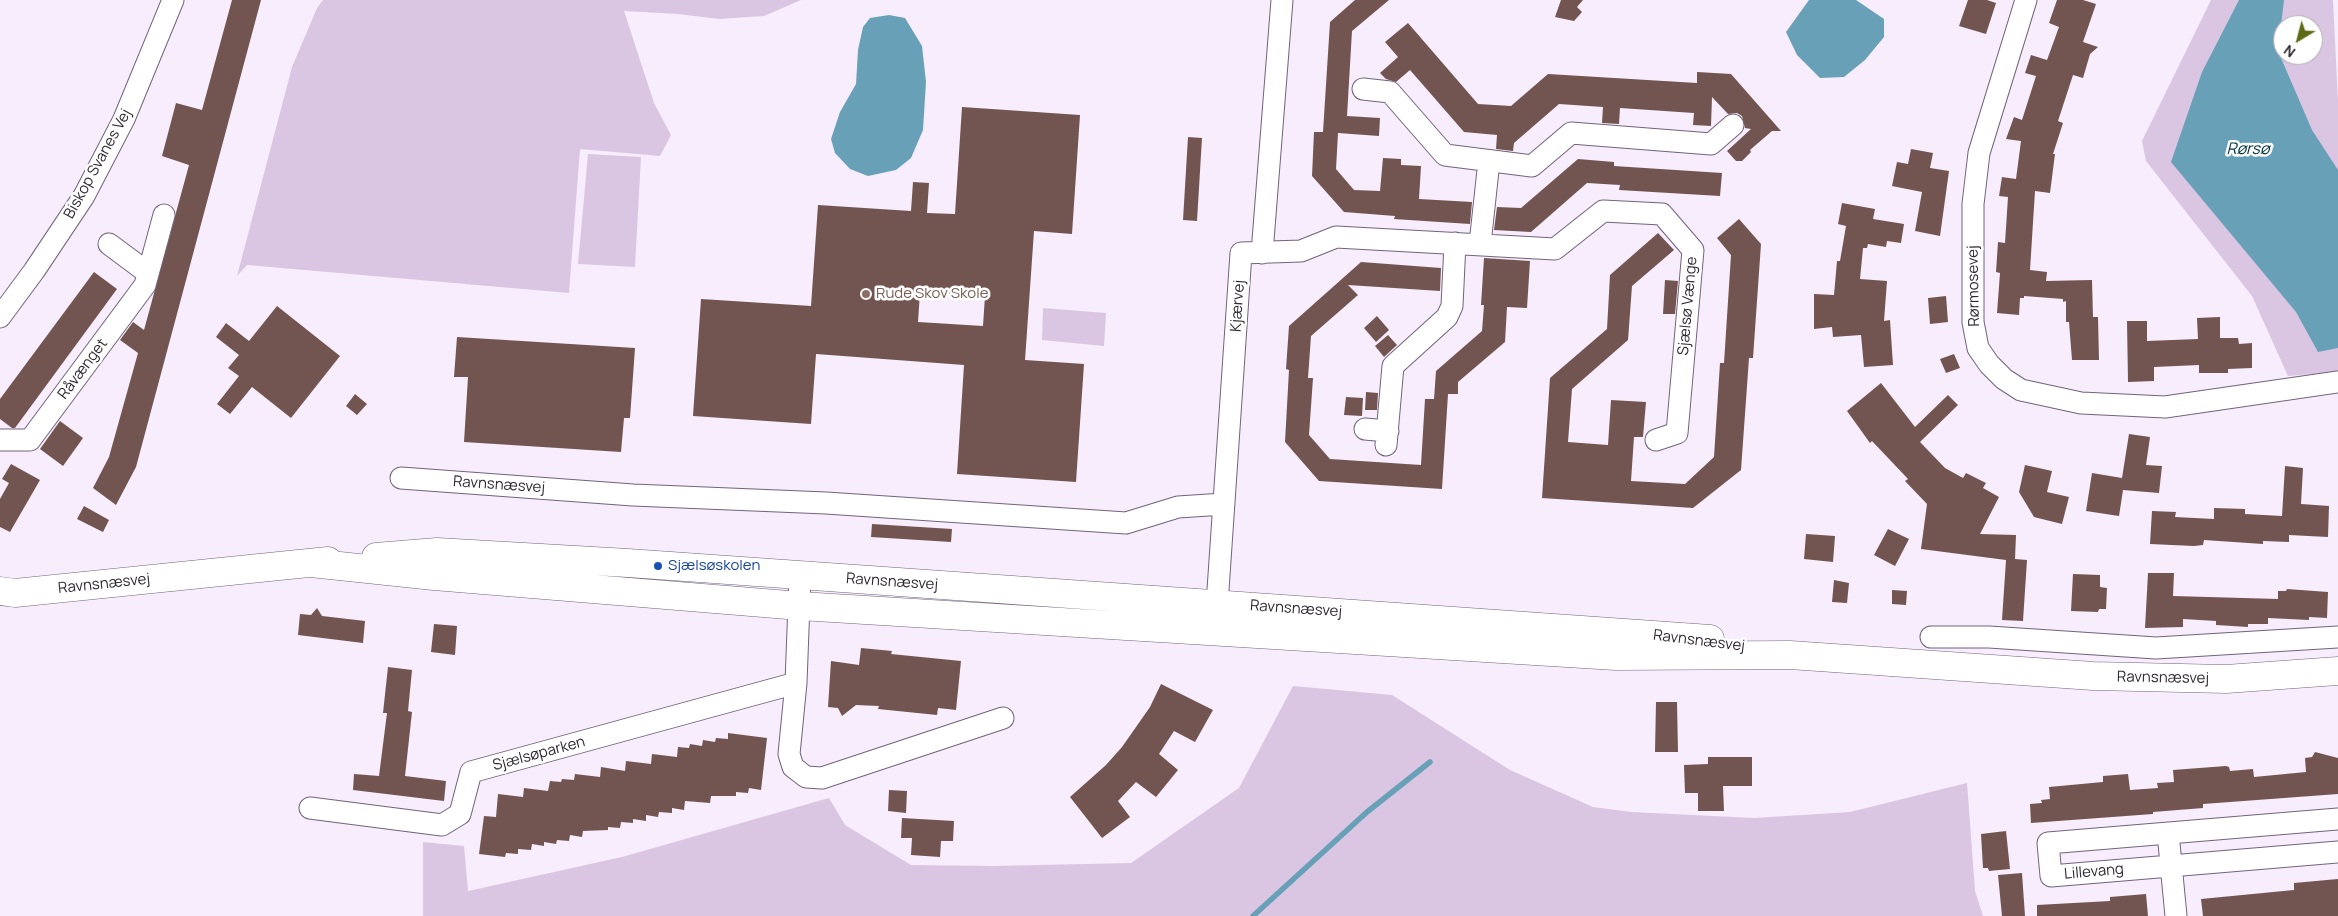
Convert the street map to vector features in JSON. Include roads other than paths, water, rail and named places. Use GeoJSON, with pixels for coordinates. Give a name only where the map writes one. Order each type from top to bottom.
{"type":"FeatureCollection","features":[{"type":"Feature","properties":{"kind":"main road","name":"Ravnsnæsvej"},"geometry":{"type":"LineString","coordinates":[[5,594],[437,552],[1723,640],[1790,655]]}},
{"type":"Feature","properties":{"kind":"main road","name":"Ravnsnæsvej"},"geometry":{"type":"LineString","coordinates":[[311,563],[434,576],[800,606],[1215,633],[1616,656],[1790,655],[2093,676],[2226,679],[2338,671]]}},
{"type":"Feature","properties":{"kind":"street","name":"Biskop Svanes Vej"},"geometry":{"type":"LineString","coordinates":[[0,317],[34,271],[84,196],[124,119],[173,0]]}},
{"type":"Feature","properties":{"kind":"street"},"geometry":{"type":"LineString","coordinates":[[1262,253],[1282,0]]}},
{"type":"Feature","properties":{"kind":"street","name":"Rørmosevej"},"geometry":{"type":"LineString","coordinates":[[2026,0],[1979,153],[1973,204],[1973,322],[1978,348],[1989,364],[2004,379],[2021,390],[2100,404],[2165,407],[2338,382]]}},
{"type":"Feature","properties":{"kind":"street"},"geometry":{"type":"LineString","coordinates":[[1363,89],[1390,92],[1445,155],[1532,166],[1571,133],[1711,144],[1733,125]]}},
{"type":"Feature","properties":{"kind":"street"},"geometry":{"type":"LineString","coordinates":[[1480,244],[1489,161]]}},
{"type":"Feature","properties":{"kind":"street","name":"Sjælsø Vænge"},"geometry":{"type":"LineString","coordinates":[[1262,253],[1301,251],[1336,236],[1555,249],[1603,211],[1662,214],[1693,250],[1677,433],[1656,440]]}},
{"type":"Feature","properties":{"kind":"street","name":"Råvænget"},"geometry":{"type":"LineString","coordinates":[[0,441],[30,440],[145,285],[164,215]]}},
{"type":"Feature","properties":{"kind":"street"},"geometry":{"type":"LineString","coordinates":[[1365,429],[1387,438],[1393,366],[1446,317],[1452,306],[1455,243]]}},
{"type":"Feature","properties":{"kind":"street"},"geometry":{"type":"LineString","coordinates":[[109,244],[148,273]]}},
{"type":"Feature","properties":{"kind":"street","name":"Kjærvej"},"geometry":{"type":"LineString","coordinates":[[1215,633],[1241,253],[1262,253]]}},
{"type":"Feature","properties":{"kind":"street","name":"Ravnsnæsvej"},"geometry":{"type":"LineString","coordinates":[[401,478],[633,495],[826,503],[1126,523],[1178,507],[1224,504]]}},
{"type":"Feature","properties":{"kind":"street"},"geometry":{"type":"LineString","coordinates":[[800,576],[796,683],[789,754],[793,767],[806,777],[822,778],[1003,718]]}},
{"type":"Feature","properties":{"kind":"street","name":"Ravnsnæsvej"},"geometry":{"type":"LineString","coordinates":[[1931,637],[1989,637],[2156,648],[2338,637]]}},
{"type":"Feature","properties":{"kind":"street"},"geometry":{"type":"LineString","coordinates":[[1988,669],[1989,637]]}},
{"type":"Feature","properties":{"kind":"street","name":"Sjælsøparken"},"geometry":{"type":"LineString","coordinates":[[310,808],[442,824],[460,814],[471,772],[796,683]]}},
{"type":"Feature","properties":{"kind":"street","name":"Lillevang"},"geometry":{"type":"LineString","coordinates":[[2338,819],[2048,843],[2051,876],[2338,852]]}},
{"type":"Feature","properties":{"kind":"street"},"geometry":{"type":"LineString","coordinates":[[2168,833],[2176,916]]}},
{"type":"Feature","properties":{"kind":"water"},"geometry":{"type":"Polygon","coordinates":[[[1809,0],[1856,0],[1884,19],[1884,37],[1865,60],[1844,77],[1820,78],[1797,55],[1786,32],[1809,0]]]}},
{"type":"Feature","properties":{"kind":"water","name":"Rørsø"},"geometry":{"type":"Polygon","coordinates":[[[2239,0],[2284,0],[2282,15],[2273,15],[2273,65],[2284,65],[2312,130],[2338,170],[2338,348],[2318,352],[2296,312],[2171,162],[2202,72],[2239,0]]]}},
{"type":"Feature","properties":{"kind":"water"},"geometry":{"type":"Polygon","coordinates":[[[889,15],[905,18],[922,46],[926,82],[923,130],[911,158],[896,170],[868,176],[850,169],[835,153],[831,139],[840,112],[856,84],[858,50],[863,27],[870,18],[889,15]]]}},
{"type":"Feature","properties":{"kind":"waterway"},"geometry":{"type":"LineString","coordinates":[[1253,916],[1367,812],[1430,762]]}},
{"type":"Feature","properties":{"kind":"place","name":"Rude Skov Skole"},"geometry":{"type":"Point","coordinates":[866,294]}},
{"type":"Feature","properties":{"kind":"place","name":"Sjælsøskolen"},"geometry":{"type":"Point","coordinates":[658,566]}}]}
